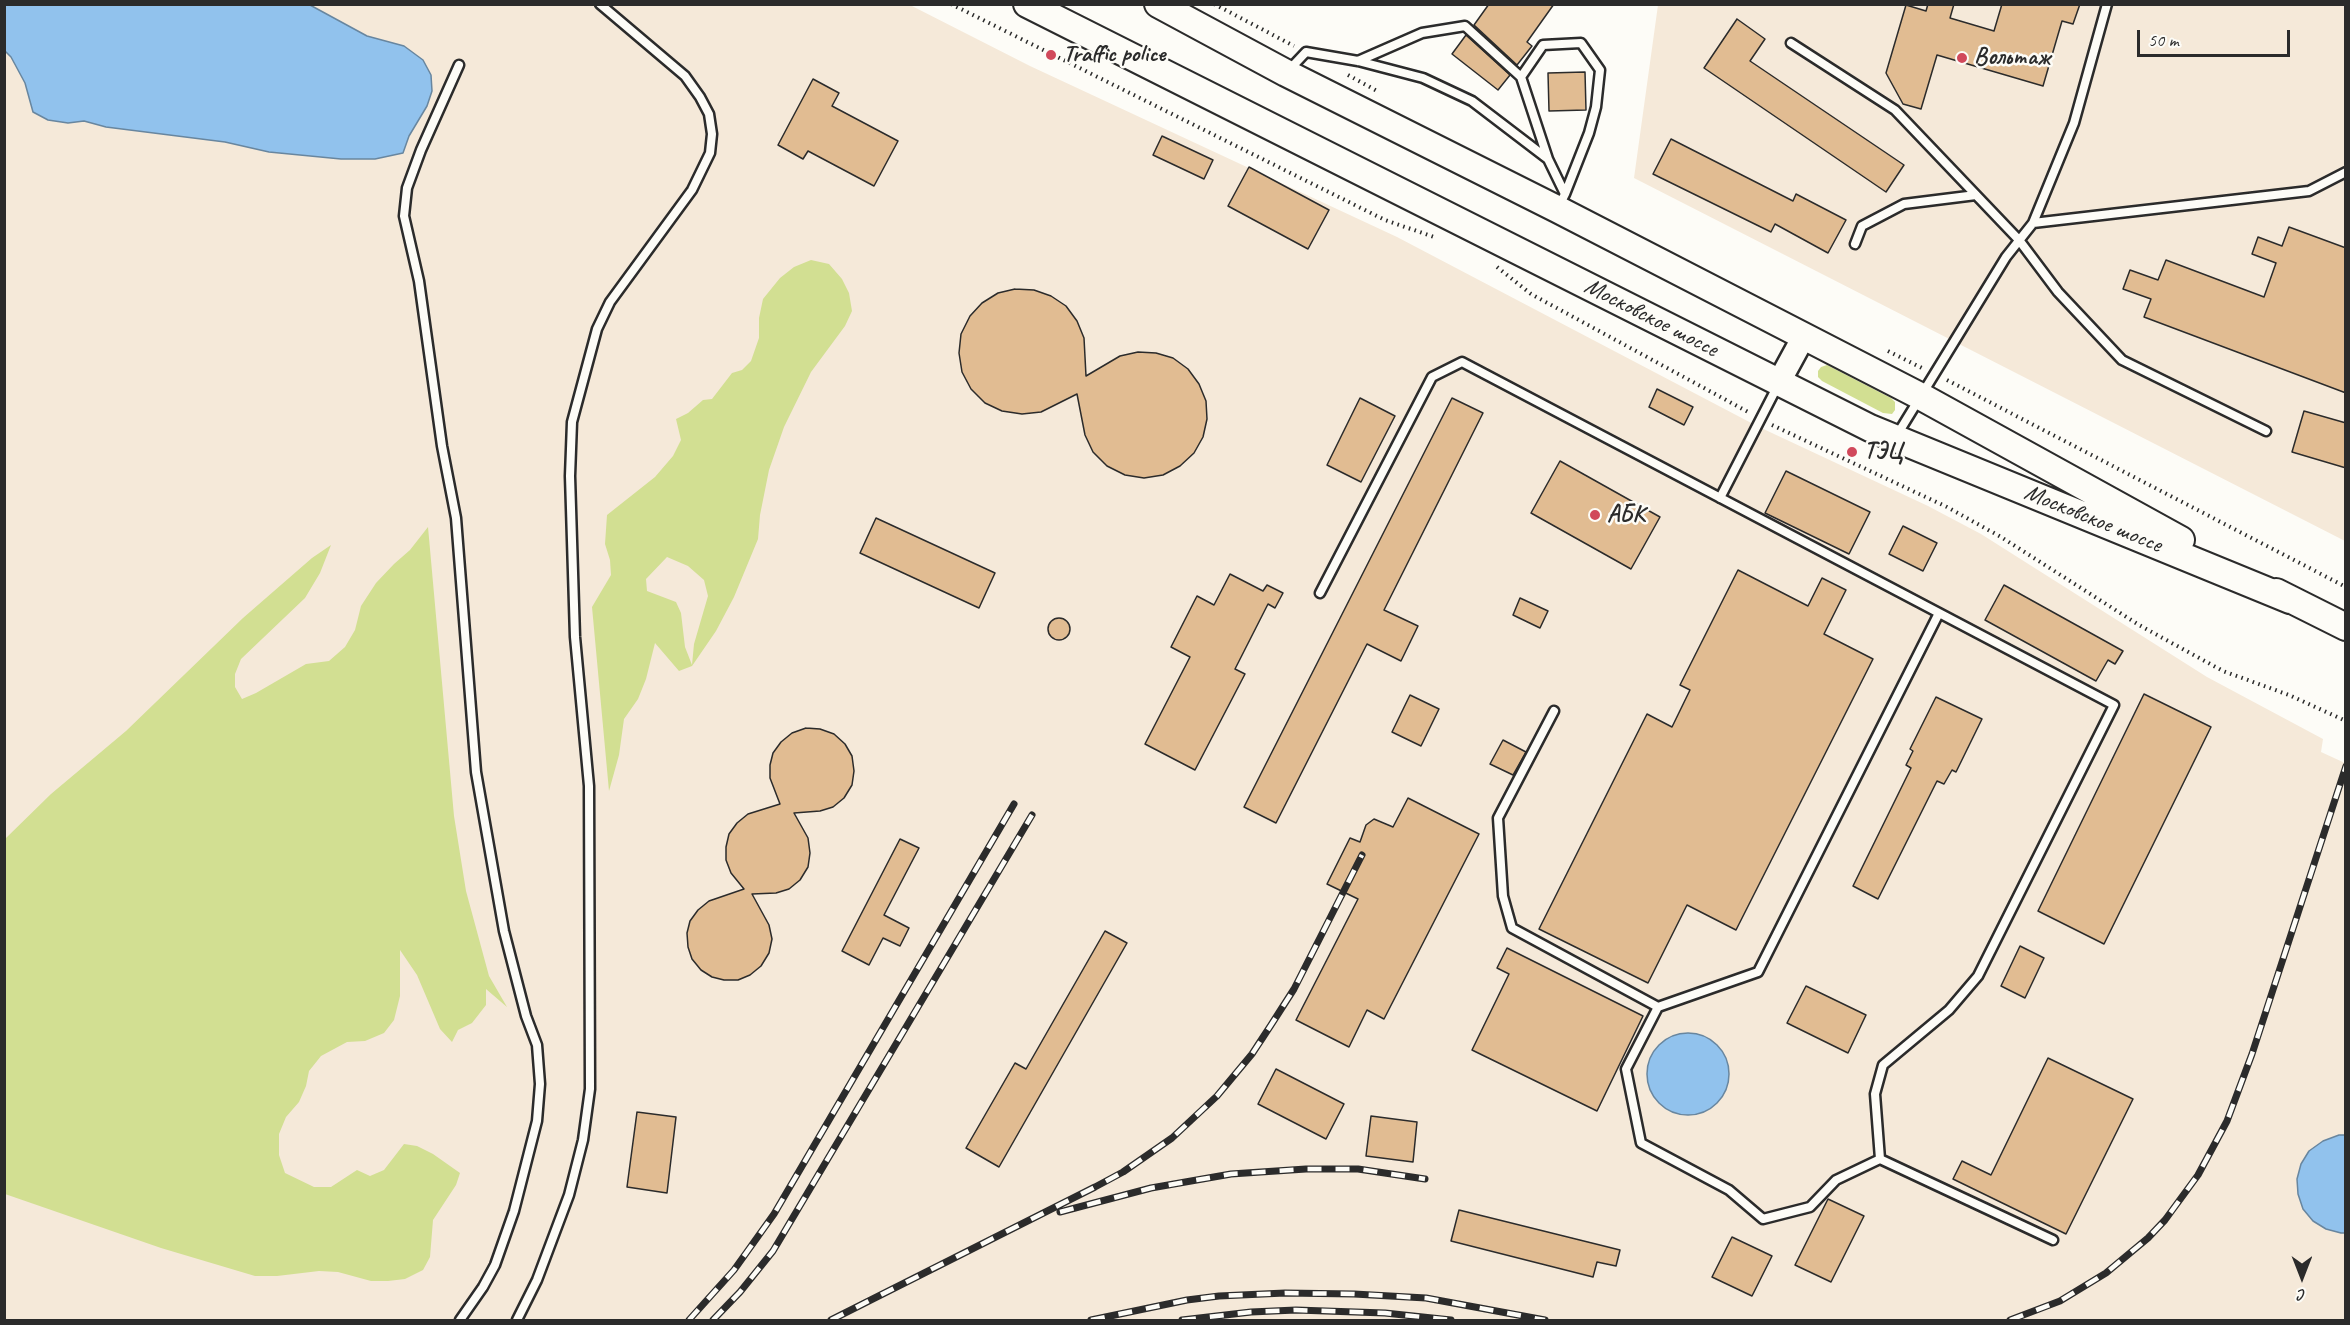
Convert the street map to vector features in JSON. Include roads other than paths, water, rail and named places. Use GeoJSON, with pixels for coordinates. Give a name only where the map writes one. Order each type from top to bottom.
{"type":"FeatureCollection","features":[{"type":"Feature","properties":{"kind":"main road","name":"Московское шоссе"},"geometry":{"type":"LineString","coordinates":[[1027,4],[1870,428],[2290,600]]}},
{"type":"Feature","properties":{"kind":"main road","name":"Московское шоссе"},"geometry":{"type":"LineString","coordinates":[[1158,4],[1286,73],[1561,201],[2290,600],[2346,627]]}},
{"type":"Feature","properties":{"kind":"street"},"geometry":{"type":"LineString","coordinates":[[1779,382],[1804,336]]}},
{"type":"Feature","properties":{"kind":"lane"},"geometry":{"type":"LineString","coordinates":[[517,1320],[537,1280],[569,1195],[583,1140],[590,1089],[589,786],[575,638],[570,476],[572,422],[597,329],[610,302],[692,190],[710,153],[712,134],[709,114],[685,76],[600,4]]}},
{"type":"Feature","properties":{"kind":"lane"},"geometry":{"type":"LineString","coordinates":[[1895,438],[2007,257],[2033,223],[2074,123],[2107,4]]}},
{"type":"Feature","properties":{"kind":"lane"},"geometry":{"type":"LineString","coordinates":[[1358,62],[1422,33],[1465,26],[1521,77],[1561,201]]}},
{"type":"Feature","properties":{"kind":"lane"},"geometry":{"type":"LineString","coordinates":[[1521,77],[1544,45],[1581,43],[1600,70],[1596,106],[1589,133],[1561,201]]}},
{"type":"Feature","properties":{"kind":"lane"},"geometry":{"type":"LineString","coordinates":[[1791,43],[1895,110],[2019,240],[2058,292],[2122,360],[2266,431]]}},
{"type":"Feature","properties":{"kind":"lane"},"geometry":{"type":"LineString","coordinates":[[1286,73],[1306,52],[1424,78],[1472,101],[1548,159]]}},
{"type":"Feature","properties":{"kind":"lane"},"geometry":{"type":"LineString","coordinates":[[459,64],[407,188],[404,216],[419,281],[442,446],[456,518],[476,772],[504,931],[526,1016],[537,1045],[540,1084],[537,1121],[514,1211],[495,1265],[460,1320]]}},
{"type":"Feature","properties":{"kind":"lane"},"geometry":{"type":"LineString","coordinates":[[2033,223],[2309,191],[2346,172]]}},
{"type":"Feature","properties":{"kind":"lane"},"geometry":{"type":"LineString","coordinates":[[1855,244],[1862,226],[1904,204],[1976,195]]}},
{"type":"Feature","properties":{"kind":"lane"},"geometry":{"type":"LineString","coordinates":[[1320,593],[1432,377],[1462,362],[2114,705],[1978,976],[1949,1010],[1883,1065],[1875,1094],[1880,1160]]}},
{"type":"Feature","properties":{"kind":"lane"},"geometry":{"type":"LineString","coordinates":[[1720,498],[1779,382]]}},
{"type":"Feature","properties":{"kind":"lane"},"geometry":{"type":"LineString","coordinates":[[1939,613],[1758,972],[1658,1007],[1626,1069],[1641,1143],[1729,1190],[1763,1219],[1810,1207],[1836,1180],[1880,1160],[2053,1240]]}},
{"type":"Feature","properties":{"kind":"lane"},"geometry":{"type":"LineString","coordinates":[[1554,711],[1498,818],[1503,896],[1512,928],[1658,1007]]}},
{"type":"Feature","properties":{"kind":"water"},"geometry":{"type":"Polygon","coordinates":[[[4,5],[310,5],[367,36],[404,46],[423,60],[431,75],[432,91],[427,106],[409,136],[403,153],[375,159],[341,159],[269,152],[225,142],[106,127],[84,121],[68,123],[48,120],[33,112],[25,83],[11,57],[5,51],[4,5]]]}},
{"type":"Feature","properties":{"kind":"water"},"geometry":{"type":"Polygon","coordinates":[[[1688,1033],[1704,1036],[1717,1045],[1726,1058],[1729,1074],[1726,1090],[1717,1103],[1704,1112],[1688,1115],[1672,1112],[1659,1103],[1650,1090],[1647,1074],[1650,1058],[1659,1045],[1672,1036],[1688,1033]]]}},
{"type":"Feature","properties":{"kind":"water"},"geometry":{"type":"Polygon","coordinates":[[[2346,1135],[2346,1233],[2326,1229],[2313,1221],[2303,1209],[2298,1194],[2297,1179],[2301,1164],[2309,1151],[2323,1141],[2346,1135]]]}},
{"type":"Feature","properties":{"kind":"railway"},"geometry":{"type":"LineString","coordinates":[[2010,1320],[2060,1301],[2106,1273],[2148,1238],[2165,1220],[2198,1175],[2227,1121],[2252,1054],[2346,766]]}},
{"type":"Feature","properties":{"kind":"railway"},"geometry":{"type":"LineString","coordinates":[[689,1320],[734,1270],[774,1214],[1014,804]]}},
{"type":"Feature","properties":{"kind":"railway"},"geometry":{"type":"LineString","coordinates":[[713,1320],[740,1292],[773,1251],[1032,815]]}},
{"type":"Feature","properties":{"kind":"railway"},"geometry":{"type":"LineString","coordinates":[[831,1320],[1095,1187],[1123,1172],[1172,1138],[1217,1096],[1252,1054],[1294,989],[1362,855]]}},
{"type":"Feature","properties":{"kind":"railway"},"geometry":{"type":"LineString","coordinates":[[1060,1212],[1151,1188],[1231,1174],[1306,1169],[1358,1169],[1425,1179]]}},
{"type":"Feature","properties":{"kind":"railway"},"geometry":{"type":"LineString","coordinates":[[1091,1320],[1187,1300],[1285,1293],[1426,1298],[1545,1320]]}},
{"type":"Feature","properties":{"kind":"railway"},"geometry":{"type":"LineString","coordinates":[[1182,1320],[1251,1312],[1296,1310],[1385,1313],[1451,1320]]}},
{"type":"Feature","properties":{"kind":"place","name":"Traffic police"},"geometry":{"type":"Point","coordinates":[1051,55]}},
{"type":"Feature","properties":{"kind":"place","name":"Вольтаж"},"geometry":{"type":"Point","coordinates":[1962,58]}},
{"type":"Feature","properties":{"kind":"place","name":"ТЭЦ"},"geometry":{"type":"Point","coordinates":[1852,452]}},
{"type":"Feature","properties":{"kind":"place","name":"АБК"},"geometry":{"type":"Point","coordinates":[1595,515]}}]}
